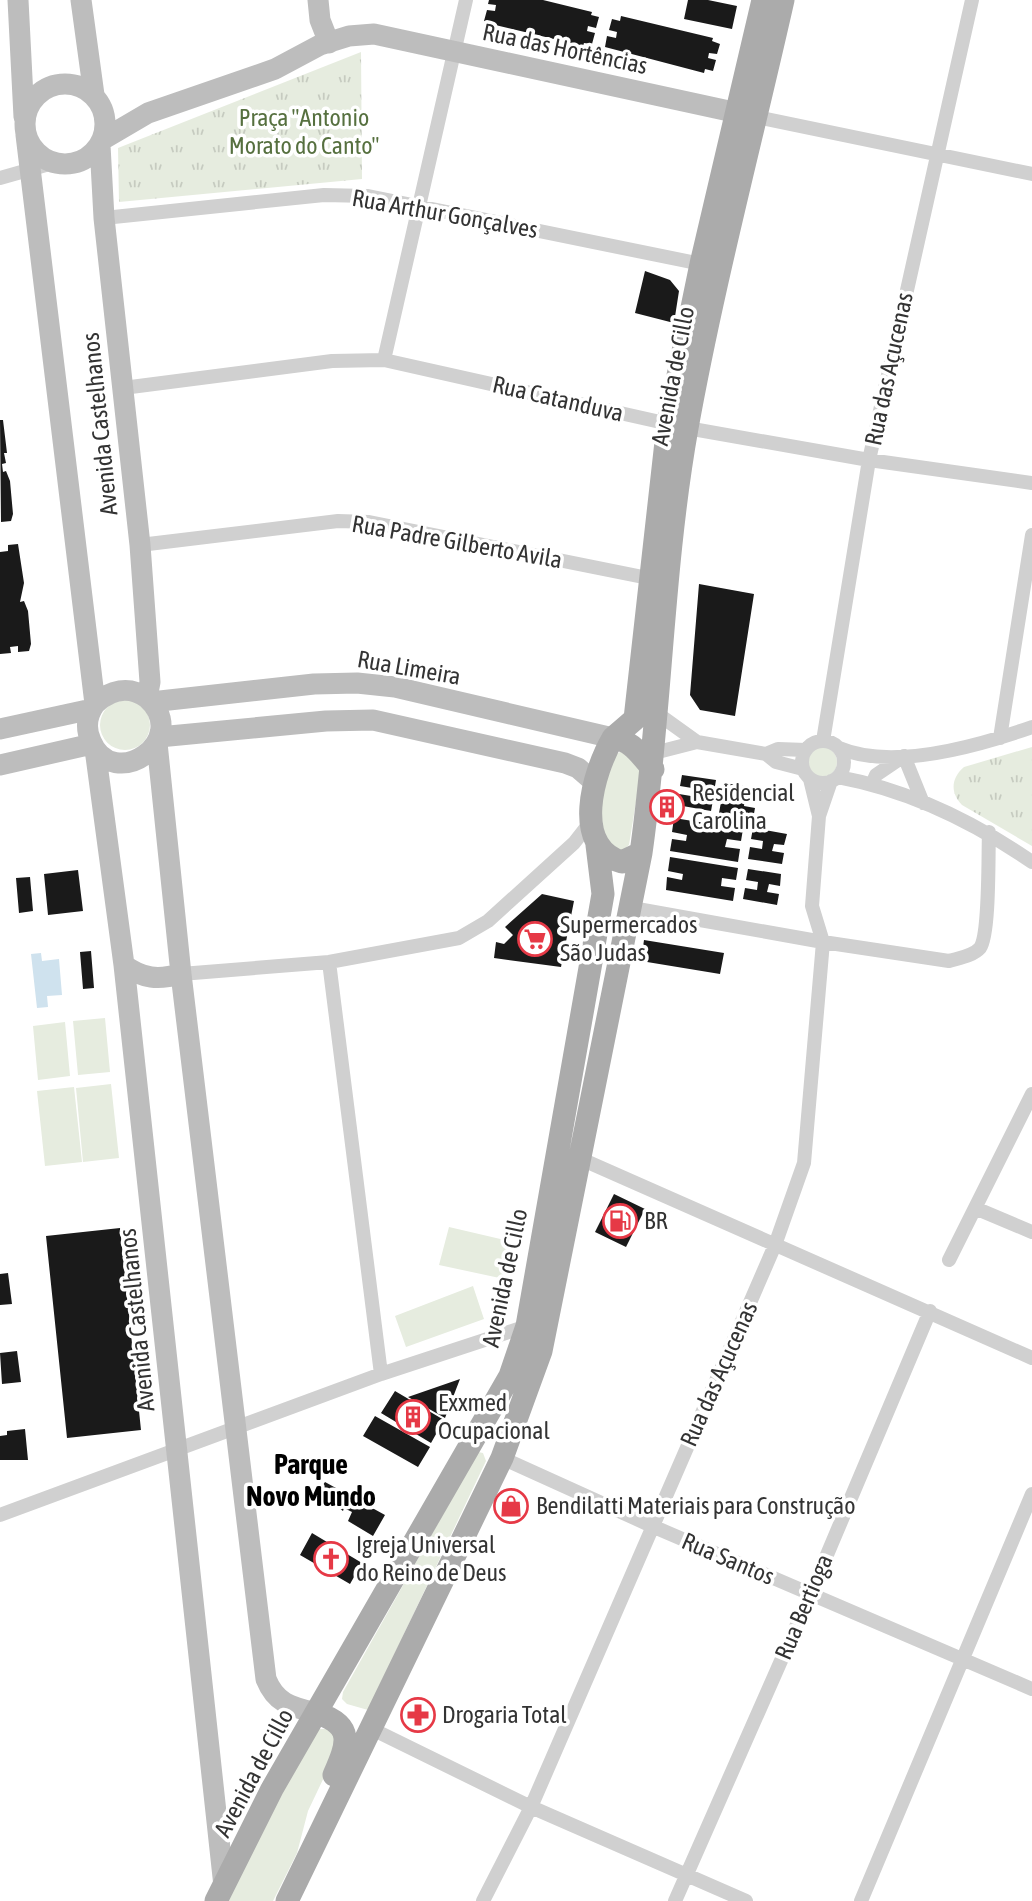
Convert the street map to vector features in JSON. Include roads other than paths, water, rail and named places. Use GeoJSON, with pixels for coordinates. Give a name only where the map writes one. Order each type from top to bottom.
{"type":"FeatureCollection","features":[{"type":"Feature","properties":{"kind":"main road"},"geometry":{"type":"LineString","coordinates":[[18,0],[25,129],[41,157],[53,163],[80,162],[101,142],[105,116],[94,95],[81,0]]}},
{"type":"Feature","properties":{"kind":"main road"},"geometry":{"type":"LineString","coordinates":[[318,0],[320,20],[329,43]]}},
{"type":"Feature","properties":{"kind":"main road","name":"Avenida de Cillo"},"geometry":{"type":"LineString","coordinates":[[219,1896],[272,1789],[322,1715],[510,1376],[527,1326],[603,894],[592,820],[593,781],[600,760],[613,738],[635,719],[648,578],[677,426],[747,115],[763,0]]}},
{"type":"Feature","properties":{"kind":"main road","name":"Avenida de Cillo"},"geometry":{"type":"LineString","coordinates":[[287,1901],[502,1458],[541,1351],[641,853],[658,714],[676,508],[677,426],[701,264],[783,0]]}},
{"type":"Feature","properties":{"kind":"main road","name":"Rua das Hortências"},"geometry":{"type":"LineString","coordinates":[[101,142],[148,113],[275,69],[329,43],[349,36],[373,34],[747,115]]}},
{"type":"Feature","properties":{"kind":"main road"},"geometry":{"type":"LineString","coordinates":[[25,129],[27,109],[44,89],[70,84],[94,95]]}},
{"type":"Feature","properties":{"kind":"main road","name":"Avenida Castelhanos"},"geometry":{"type":"LineString","coordinates":[[25,129],[93,706],[87,726],[94,746],[124,965],[177,1450],[219,1896]]}},
{"type":"Feature","properties":{"kind":"main road","name":"Avenida Castelhanos"},"geometry":{"type":"LineString","coordinates":[[101,142],[104,218],[140,545],[149,700],[160,722],[158,740],[181,974],[266,1679],[274,1697],[281,1702],[322,1715]]}},
{"type":"Feature","properties":{"kind":"main road","name":"Rua Limeira"},"geometry":{"type":"LineString","coordinates":[[149,700],[314,684],[357,683],[395,687],[613,738]]}},
{"type":"Feature","properties":{"kind":"main road"},"geometry":{"type":"LineString","coordinates":[[0,729],[93,706],[103,696],[123,690],[149,700]]}},
{"type":"Feature","properties":{"kind":"main road"},"geometry":{"type":"LineString","coordinates":[[0,765],[94,746],[111,761],[123,763],[143,758],[158,740],[326,720],[373,720],[565,764],[578,768],[593,781]]}},
{"type":"Feature","properties":{"kind":"main road"},"geometry":{"type":"LineString","coordinates":[[613,738],[629,742],[653,761]]}},
{"type":"Feature","properties":{"kind":"main road"},"geometry":{"type":"LineString","coordinates":[[597,845],[609,858],[622,862],[641,853]]}},
{"type":"Feature","properties":{"kind":"main road"},"geometry":{"type":"LineString","coordinates":[[124,965],[146,978],[181,974]]}},
{"type":"Feature","properties":{"kind":"main road"},"geometry":{"type":"LineString","coordinates":[[502,1458],[491,1448],[489,1432],[510,1376]]}},
{"type":"Feature","properties":{"kind":"main road"},"geometry":{"type":"LineString","coordinates":[[322,1715],[372,1729]]}},
{"type":"Feature","properties":{"kind":"main road"},"geometry":{"type":"LineString","coordinates":[[305,1864],[316,1820],[346,1748],[342,1728],[322,1715]]}},
{"type":"Feature","properties":{"kind":"street"},"geometry":{"type":"LineString","coordinates":[[384,360],[466,0]]}},
{"type":"Feature","properties":{"kind":"street","name":"Rua das Açucenas"},"geometry":{"type":"LineString","coordinates":[[823,741],[869,460],[972,0]]}},
{"type":"Feature","properties":{"kind":"street","name":"Rua das Hortências"},"geometry":{"type":"LineString","coordinates":[[747,115],[1032,174]]}},
{"type":"Feature","properties":{"kind":"street"},"geometry":{"type":"LineString","coordinates":[[0,178],[53,163]]}},
{"type":"Feature","properties":{"kind":"street","name":"Rua Arthur Gonçalves"},"geometry":{"type":"LineString","coordinates":[[104,218],[324,195],[368,197],[419,205],[701,264]]}},
{"type":"Feature","properties":{"kind":"street","name":"Rua Catanduva"},"geometry":{"type":"LineString","coordinates":[[123,388],[332,361],[384,360],[677,426],[869,460],[1032,483]]}},
{"type":"Feature","properties":{"kind":"street","name":"Rua Padre Gilberto Avila"},"geometry":{"type":"LineString","coordinates":[[140,545],[338,521],[369,522],[648,578]]}},
{"type":"Feature","properties":{"kind":"street"},"geometry":{"type":"LineString","coordinates":[[1000,738],[1032,535]]}},
{"type":"Feature","properties":{"kind":"street"},"geometry":{"type":"LineString","coordinates":[[658,714],[697,742],[766,754],[776,762],[822,783],[834,779],[872,783],[923,803],[989,832],[1032,862]]}},
{"type":"Feature","properties":{"kind":"street"},"geometry":{"type":"LineString","coordinates":[[766,754],[778,749],[806,750],[823,741],[853,754],[904,756],[1000,738],[1032,727]]}},
{"type":"Feature","properties":{"kind":"street"},"geometry":{"type":"LineString","coordinates":[[653,761],[697,742]]}},
{"type":"Feature","properties":{"kind":"street"},"geometry":{"type":"LineString","coordinates":[[834,779],[844,766],[839,748]]}},
{"type":"Feature","properties":{"kind":"street"},"geometry":{"type":"LineString","coordinates":[[806,750],[806,774]]}},
{"type":"Feature","properties":{"kind":"street"},"geometry":{"type":"LineString","coordinates":[[872,783],[876,775],[904,756]]}},
{"type":"Feature","properties":{"kind":"street"},"geometry":{"type":"LineString","coordinates":[[904,756],[923,803]]}},
{"type":"Feature","properties":{"kind":"street","name":"Rua das Açucenas"},"geometry":{"type":"LineString","coordinates":[[806,774],[819,816]]}},
{"type":"Feature","properties":{"kind":"street","name":"Rua das Açucenas"},"geometry":{"type":"LineString","coordinates":[[483,1901],[531,1807],[775,1245],[804,1163],[823,942],[812,906],[819,816],[834,779]]}},
{"type":"Feature","properties":{"kind":"street"},"geometry":{"type":"LineString","coordinates":[[181,974],[329,962],[458,938],[476,931],[574,843],[592,820]]}},
{"type":"Feature","properties":{"kind":"street"},"geometry":{"type":"LineString","coordinates":[[632,908],[823,942],[950,961],[965,957],[980,948],[985,931],[989,832]]}},
{"type":"Feature","properties":{"kind":"street"},"geometry":{"type":"LineString","coordinates":[[329,962],[381,1374]]}},
{"type":"Feature","properties":{"kind":"street"},"geometry":{"type":"LineString","coordinates":[[950,1260],[1032,1094]]}},
{"type":"Feature","properties":{"kind":"street"},"geometry":{"type":"LineString","coordinates":[[581,1159],[1032,1358]]}},
{"type":"Feature","properties":{"kind":"street"},"geometry":{"type":"LineString","coordinates":[[975,1208],[1032,1232]]}},
{"type":"Feature","properties":{"kind":"street","name":"Rua Bertioga"},"geometry":{"type":"LineString","coordinates":[[675,1901],[810,1595],[930,1311]]}},
{"type":"Feature","properties":{"kind":"street"},"geometry":{"type":"LineString","coordinates":[[0,1515],[381,1374],[527,1326]]}},
{"type":"Feature","properties":{"kind":"street","name":"Rua Santos"},"geometry":{"type":"LineString","coordinates":[[502,1458],[810,1595],[965,1658],[1032,1689]]}},
{"type":"Feature","properties":{"kind":"street"},"geometry":{"type":"LineString","coordinates":[[861,1901],[1032,1494]]}},
{"type":"Feature","properties":{"kind":"street"},"geometry":{"type":"LineString","coordinates":[[372,1729],[531,1807],[746,1901]]}},
{"type":"Feature","properties":{"kind":"water"},"geometry":{"type":"Polygon","coordinates":[[[41,953],[42,961],[59,959],[62,995],[47,996],[48,1007],[37,1008],[31,954],[41,953]]]}},
{"type":"Feature","properties":{"kind":"place","name":"Residencial Carolina"},"geometry":{"type":"Point","coordinates":[667,807]}},
{"type":"Feature","properties":{"kind":"place","name":"Supermercados São Judas"},"geometry":{"type":"Point","coordinates":[535,939]}},
{"type":"Feature","properties":{"kind":"place","name":"BR"},"geometry":{"type":"Point","coordinates":[620,1221]}},
{"type":"Feature","properties":{"kind":"place","name":"Exxmed Ocupacional"},"geometry":{"type":"Point","coordinates":[413,1417]}},
{"type":"Feature","properties":{"kind":"place","name":"Bendilatti Materiais para Construção"},"geometry":{"type":"Point","coordinates":[511,1506]}},
{"type":"Feature","properties":{"kind":"place","name":"Igreja Universal do Reino de Deus"},"geometry":{"type":"Point","coordinates":[331,1559]}},
{"type":"Feature","properties":{"kind":"place","name":"Drogaria Total"},"geometry":{"type":"Point","coordinates":[418,1715]}},
{"type":"Feature","properties":{"kind":"district","name":"Parque Novo Mundo"},"geometry":{"type":"Point","coordinates":[311,1480]}},
{"type":"Feature","properties":{"kind":"park label","name":"Praça \"Antonio Morato do Canto\""},"geometry":{"type":"Point","coordinates":[304,132]}}]}
